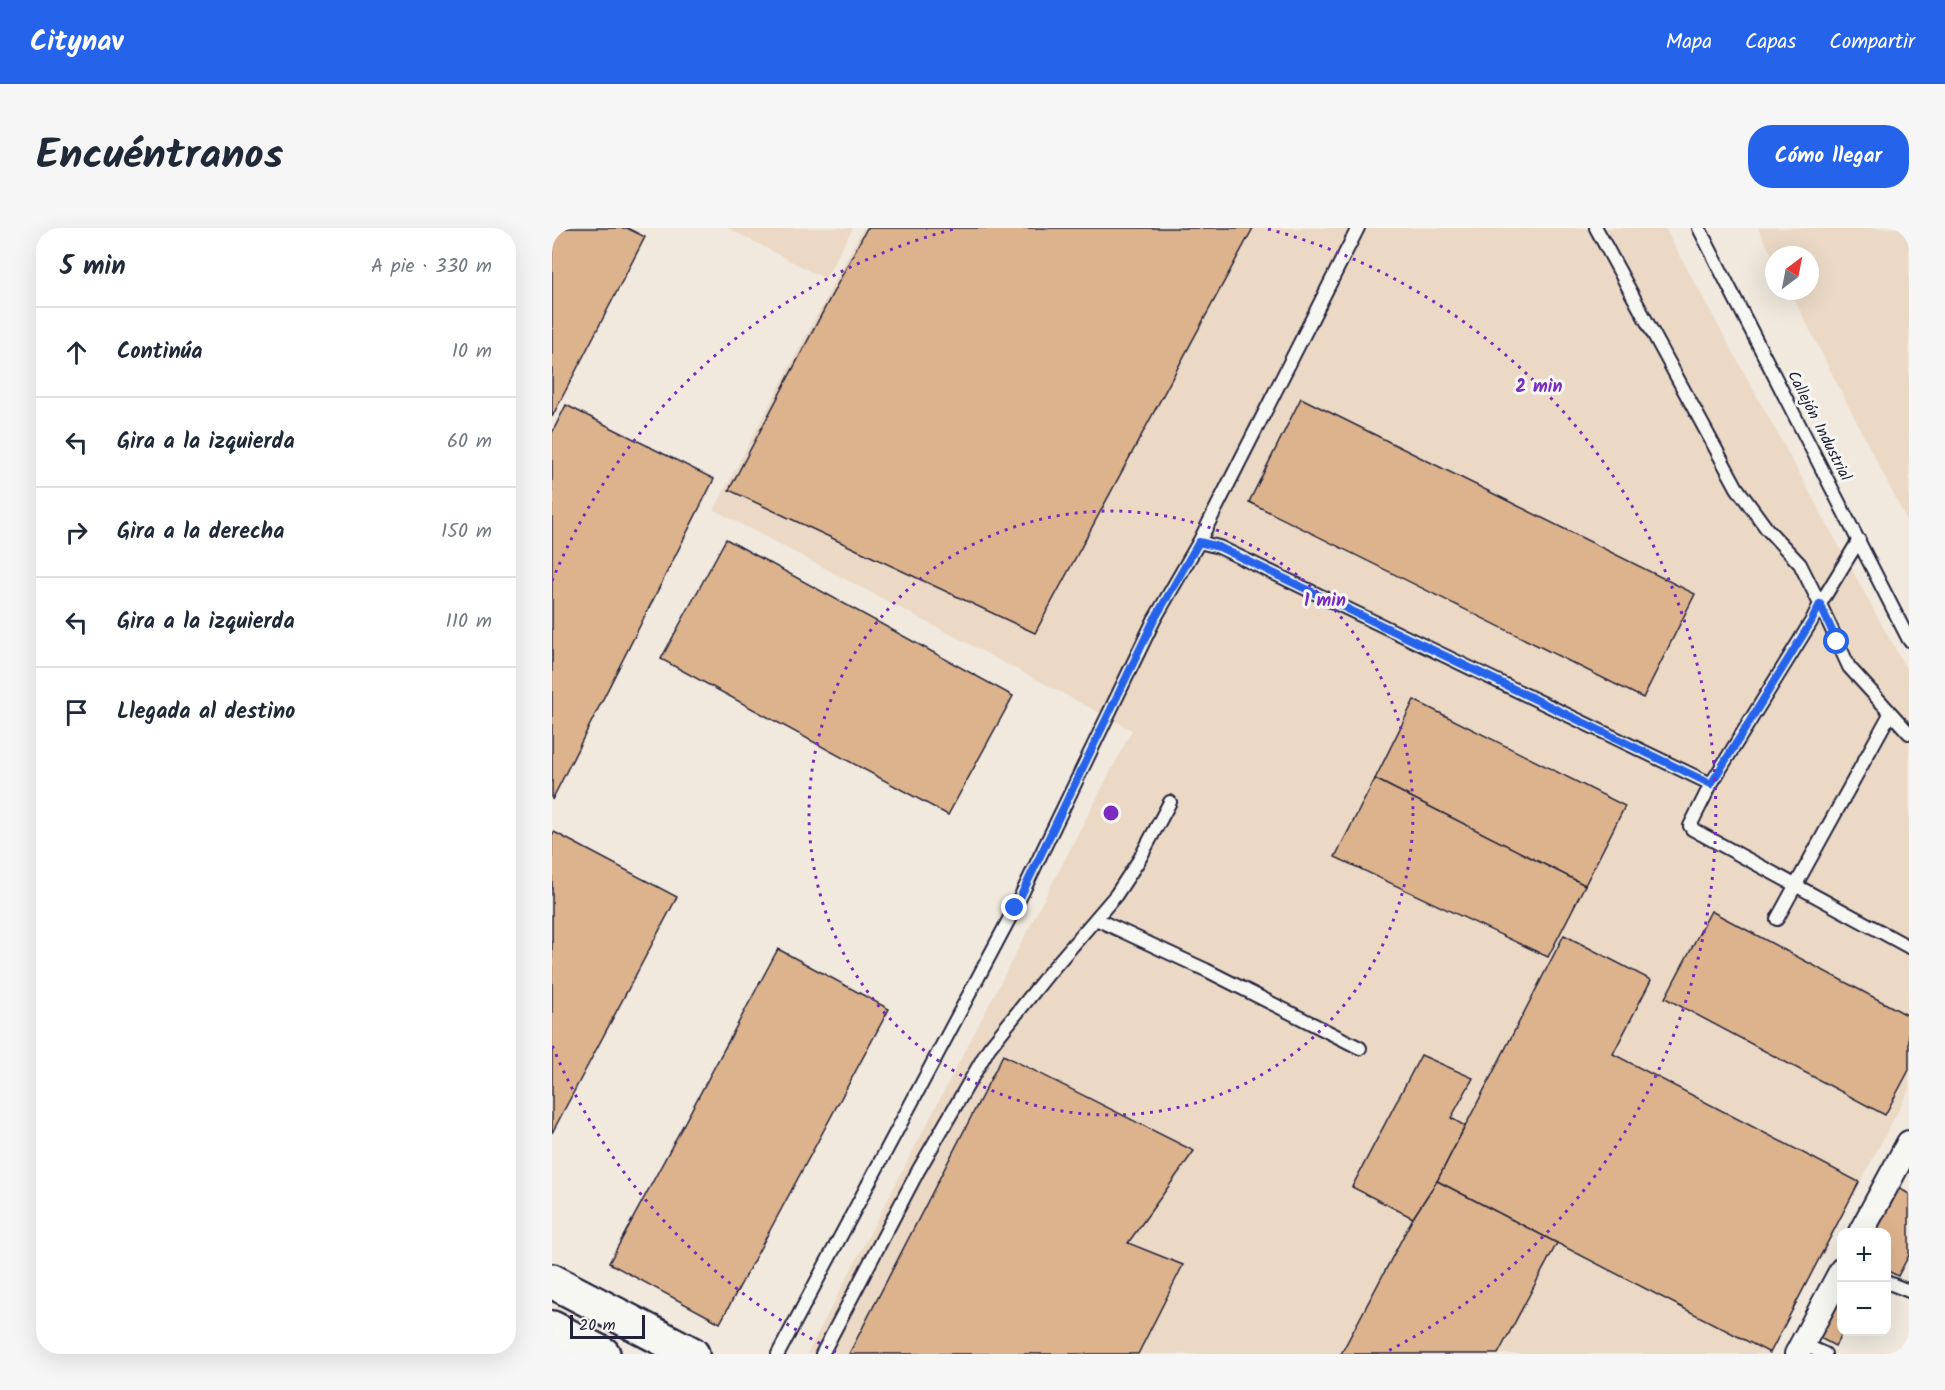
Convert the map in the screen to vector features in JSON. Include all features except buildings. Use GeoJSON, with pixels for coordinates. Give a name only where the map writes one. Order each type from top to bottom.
{"type":"FeatureCollection","features":[{"type":"Feature","properties":{"kind":"main road"},"geometry":{"type":"LineString","coordinates":[[552,1281],[692,1354]]}},
{"type":"Feature","properties":{"kind":"main road"},"geometry":{"type":"LineString","coordinates":[[552,1328],[603,1354]]}},
{"type":"Feature","properties":{"kind":"street"},"geometry":{"type":"LineString","coordinates":[[1864,1228],[1906,1156]]}},
{"type":"Feature","properties":{"kind":"street"},"geometry":{"type":"LineString","coordinates":[[1799,1349],[1837,1279]]}},
{"type":"Feature","properties":{"kind":"lane"},"geometry":{"type":"LineString","coordinates":[[778,1354],[1015,908],[1154,620],[1199,542],[1358,228]]}},
{"type":"Feature","properties":{"kind":"lane"},"geometry":{"type":"LineString","coordinates":[[1596,228],[1737,488],[1767,529],[1800,564],[1849,667],[1909,733]]}},
{"type":"Feature","properties":{"kind":"lane","name":"Callejón Industrial"},"geometry":{"type":"LineString","coordinates":[[1699,228],[1909,640]]}},
{"type":"Feature","properties":{"kind":"lane"},"geometry":{"type":"LineString","coordinates":[[1859,540],[1711,784],[1690,825],[1692,830],[1909,947]]}},
{"type":"Feature","properties":{"kind":"lane"},"geometry":{"type":"LineString","coordinates":[[1199,542],[1219,547],[1711,784]]}},
{"type":"Feature","properties":{"kind":"lane"},"geometry":{"type":"LineString","coordinates":[[1777,919],[1890,714]]}},
{"type":"Feature","properties":{"kind":"lane"},"geometry":{"type":"LineString","coordinates":[[822,1354],[918,1171],[989,1048],[1116,895],[1139,860],[1170,802]]}},
{"type":"Feature","properties":{"kind":"lane"},"geometry":{"type":"LineString","coordinates":[[1096,919],[1206,970],[1360,1048]]}},
{"type":"Feature","properties":{"kind":"lane"},"geometry":{"type":"LineString","coordinates":[[1891,1284],[1909,1291]]}},
{"type":"Feature","properties":{"kind":"lane"},"geometry":{"type":"LineString","coordinates":[[1799,1349],[1825,1354]]}},
{"type":"Feature","properties":{"kind":"shaded area"},"geometry":{"type":"Polygon","coordinates":[[[728,228],[853,228],[825,279],[728,228]]]}},
{"type":"Feature","properties":{"kind":"shaded area"},"geometry":{"type":"Polygon","coordinates":[[[863,228],[1665,228],[1909,674],[1909,1090],[1770,1354],[807,1354],[1132,730],[714,510],[863,228]]]}},
{"type":"Feature","properties":{"kind":"shaded area"},"geometry":{"type":"Polygon","coordinates":[[[1758,228],[1909,228],[1909,525],[1795,300],[1819,300],[1819,246],[1767,246],[1758,228]]]}},
{"type":"Feature","properties":{"kind":"route"},"geometry":{"type":"LineString","coordinates":[[1015,908],[1154,620],[1199,542],[1219,547],[1711,784],[1820,604],[1837,642]]}}]}
